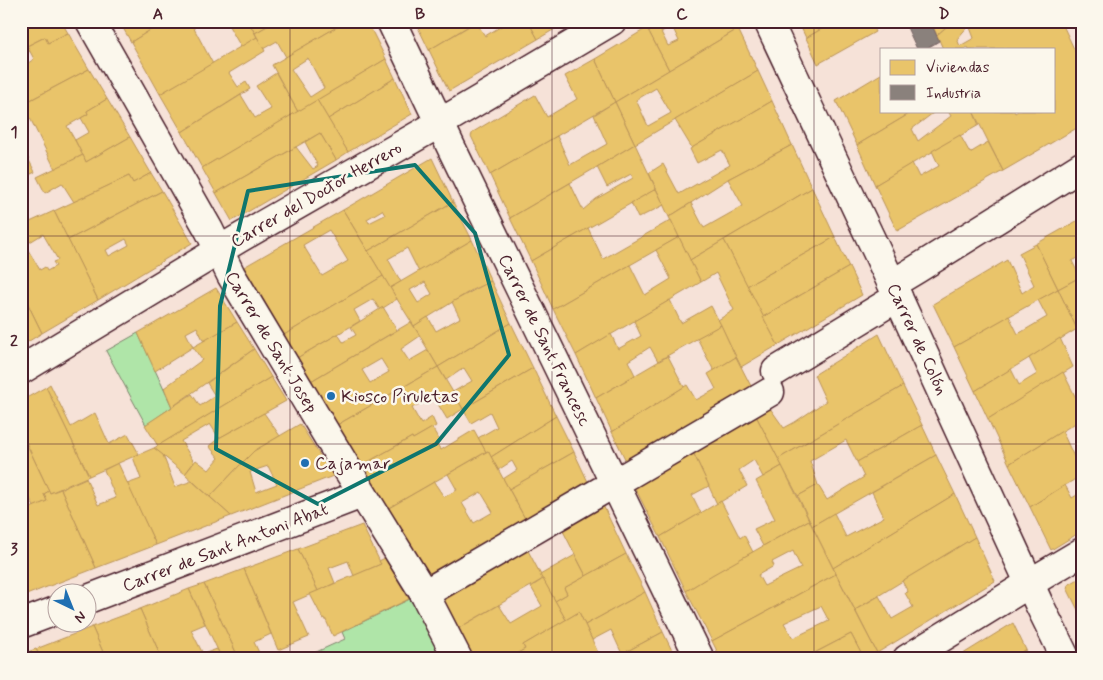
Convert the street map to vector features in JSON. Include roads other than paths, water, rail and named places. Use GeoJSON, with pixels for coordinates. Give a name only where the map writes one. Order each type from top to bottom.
{"type":"FeatureCollection","features":[{"type":"Feature","properties":{"kind":"street","name":"Carrer de Sant Josep"},"geometry":{"type":"LineString","coordinates":[[90,21],[209,230],[231,275],[362,494],[425,595],[458,659]]}},
{"type":"Feature","properties":{"kind":"street","name":"Carrer de Sant Francesc"},"geometry":{"type":"LineString","coordinates":[[391,21],[700,659]]}},
{"type":"Feature","properties":{"kind":"street","name":"Carrer del Doctor Herrero"},"geometry":{"type":"LineString","coordinates":[[21,370],[219,250],[440,123],[612,21]]}},
{"type":"Feature","properties":{"kind":"street","name":"Carrer de Colón"},"geometry":{"type":"LineString","coordinates":[[768,21],[1066,659]]}},
{"type":"Feature","properties":{"kind":"street"},"geometry":{"type":"LineString","coordinates":[[626,477],[773,381],[895,290],[917,270],[1082,166]]}},
{"type":"Feature","properties":{"kind":"street"},"geometry":{"type":"LineString","coordinates":[[431,590],[602,491]]}},
{"type":"Feature","properties":{"kind":"street","name":"Carrer de Sant Antoni Abat"},"geometry":{"type":"LineString","coordinates":[[98,595],[362,494]]}},
{"type":"Feature","properties":{"kind":"street"},"geometry":{"type":"LineString","coordinates":[[907,659],[1030,582],[1082,552]]}},
{"type":"Feature","properties":{"kind":"street"},"geometry":{"type":"LineString","coordinates":[[21,624],[48,614]]}},
{"type":"Feature","properties":{"kind":"place","name":"Kiosco Piruletas"},"geometry":{"type":"Point","coordinates":[331,396]}},
{"type":"Feature","properties":{"kind":"place","name":"Cajamar"},"geometry":{"type":"Point","coordinates":[305,463]}}]}
